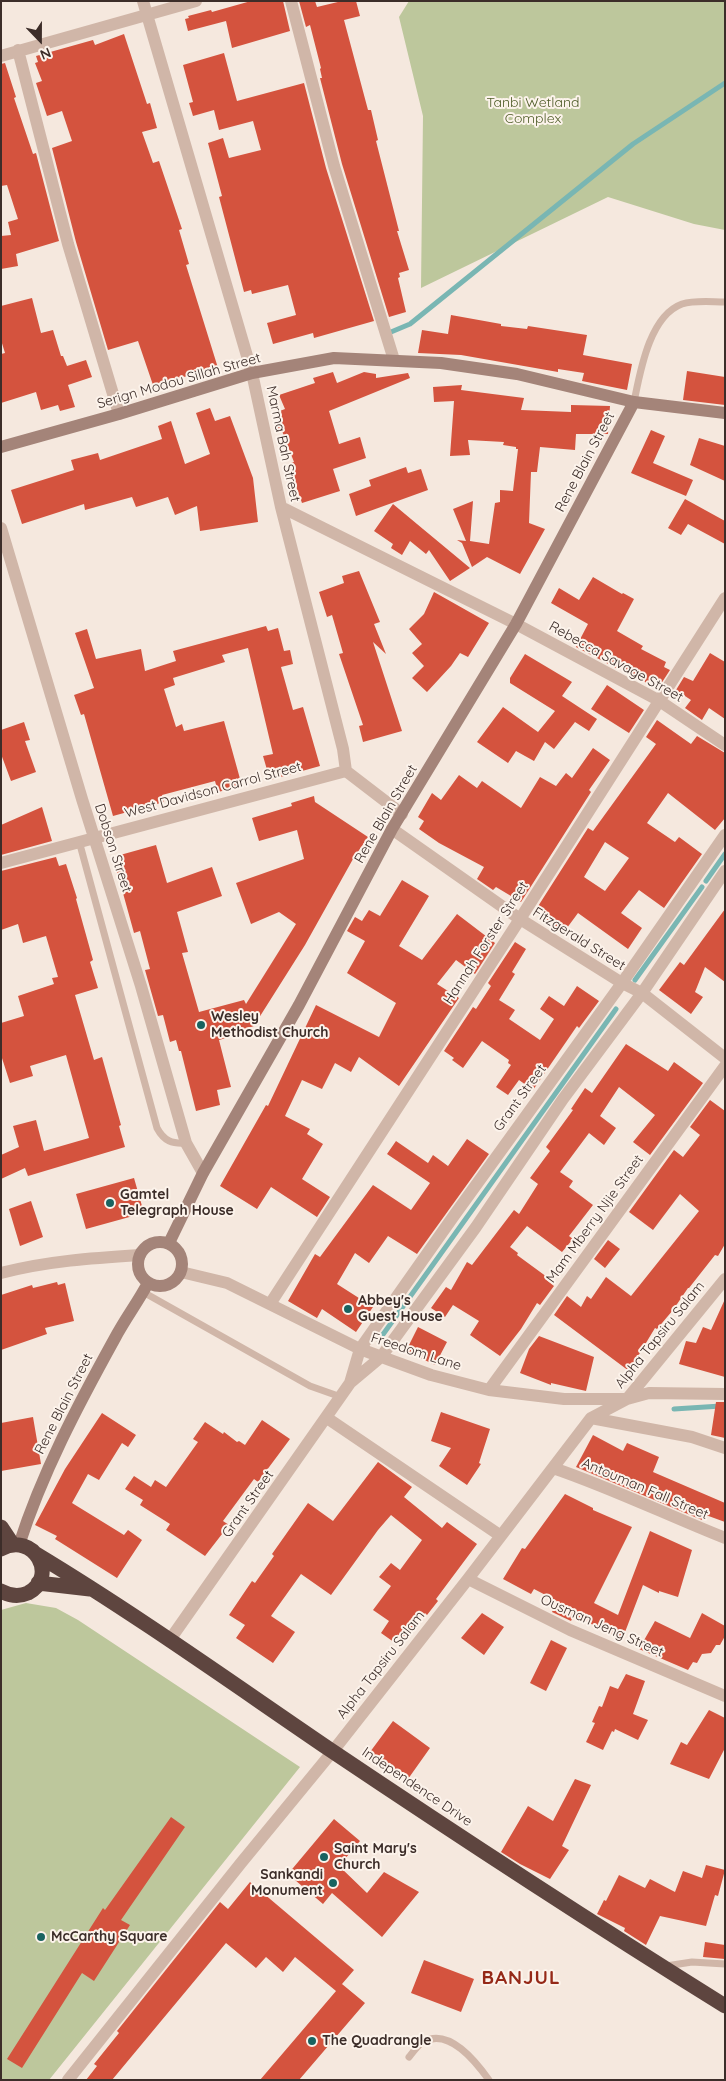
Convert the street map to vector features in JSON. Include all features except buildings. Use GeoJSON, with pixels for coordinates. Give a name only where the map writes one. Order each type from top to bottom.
{"type":"FeatureCollection","features":[{"type":"Feature","properties":{"kind":"highway"},"geometry":{"type":"LineString","coordinates":[[1,1527],[11,1546]]}},
{"type":"Feature","properties":{"kind":"highway","name":"Independence Drive"},"geometry":{"type":"LineString","coordinates":[[11,1546],[31,1549],[36,1554],[94,1589],[333,1751],[662,1967],[725,2006]]}},
{"type":"Feature","properties":{"kind":"highway"},"geometry":{"type":"LineString","coordinates":[[6,1596],[24,1594],[32,1590],[38,1583],[42,1572],[40,1559],[36,1554]]}},
{"type":"Feature","properties":{"kind":"highway"},"geometry":{"type":"LineString","coordinates":[[38,1583],[94,1589]]}},
{"type":"Feature","properties":{"kind":"street","name":"Marma Bah Street"},"geometry":{"type":"LineString","coordinates":[[143,1],[252,373],[281,507],[343,750],[346,771]]}},
{"type":"Feature","properties":{"kind":"street"},"geometry":{"type":"LineString","coordinates":[[1,56],[196,1]]}},
{"type":"Feature","properties":{"kind":"street"},"geometry":{"type":"LineString","coordinates":[[290,1],[334,166],[394,360]]}},
{"type":"Feature","properties":{"kind":"street"},"geometry":{"type":"LineString","coordinates":[[18,50],[68,244],[120,414]]}},
{"type":"Feature","properties":{"kind":"street","name":"Serign Modou Sillah Street"},"geometry":{"type":"LineString","coordinates":[[1,447],[120,414],[252,373],[334,358],[441,363],[517,374],[634,402],[725,412]]}},
{"type":"Feature","properties":{"kind":"street","name":"Rene Blain Street"},"geometry":{"type":"LineString","coordinates":[[168,1243],[203,1174],[298,1005],[392,829],[516,624],[634,402]]}},
{"type":"Feature","properties":{"kind":"street","name":"Rebecca Savage Street"},"geometry":{"type":"LineString","coordinates":[[281,507],[516,624],[658,700],[725,745]]}},
{"type":"Feature","properties":{"kind":"street","name":"Dobson Street"},"geometry":{"type":"LineString","coordinates":[[1,528],[141,986],[186,1143],[203,1174]]}},
{"type":"Feature","properties":{"kind":"street","name":"Hannah Forster Street"},"geometry":{"type":"LineString","coordinates":[[270,1304],[520,919],[658,700],[725,598]]}},
{"type":"Feature","properties":{"kind":"street"},"geometry":{"type":"LineString","coordinates":[[346,771],[402,814]]}},
{"type":"Feature","properties":{"kind":"street","name":"West Davidson Carrol Street"},"geometry":{"type":"LineString","coordinates":[[1,863],[79,840],[346,771]]}},
{"type":"Feature","properties":{"kind":"street","name":"Fitzgerald Street"},"geometry":{"type":"LineString","coordinates":[[392,829],[520,919],[622,983],[642,993],[725,1058]]}},
{"type":"Feature","properties":{"kind":"street","name":"Grant Street"},"geometry":{"type":"LineString","coordinates":[[350,1384],[360,1349],[458,1209],[622,983],[725,835]]}},
{"type":"Feature","properties":{"kind":"street","name":"Grant Street"},"geometry":{"type":"LineString","coordinates":[[169,1641],[350,1384],[381,1357],[476,1227],[563,1099],[642,993],[725,871]]}},
{"type":"Feature","properties":{"kind":"street","name":"Mam Mberry Njie Street"},"geometry":{"type":"LineString","coordinates":[[489,1390],[725,1066]]}},
{"type":"Feature","properties":{"kind":"street"},"geometry":{"type":"LineString","coordinates":[[161,1241],[168,1243],[179,1251],[182,1258],[182,1272],[170,1284],[146,1288],[139,1271],[140,1256],[146,1247],[153,1243],[161,1241]]}},
{"type":"Feature","properties":{"kind":"street"},"geometry":{"type":"LineString","coordinates":[[1,1274],[21,1268],[76,1258],[140,1256]]}},
{"type":"Feature","properties":{"kind":"street","name":"Freedom Lane"},"geometry":{"type":"LineString","coordinates":[[182,1272],[227,1283],[360,1349],[431,1375],[489,1390],[564,1399],[627,1399]]}},
{"type":"Feature","properties":{"kind":"street","name":"Alpha Tapsiru Salam"},"geometry":{"type":"LineString","coordinates":[[68,2080],[333,1751],[468,1580],[591,1418],[627,1399],[725,1279]]}},
{"type":"Feature","properties":{"kind":"street","name":"Rene Blain Street"},"geometry":{"type":"LineString","coordinates":[[11,1546],[56,1452],[114,1339],[146,1288]]}},
{"type":"Feature","properties":{"kind":"street"},"geometry":{"type":"LineString","coordinates":[[627,1399],[649,1393],[725,1394]]}},
{"type":"Feature","properties":{"kind":"street"},"geometry":{"type":"LineString","coordinates":[[327,1418],[501,1536]]}},
{"type":"Feature","properties":{"kind":"street"},"geometry":{"type":"LineString","coordinates":[[591,1418],[692,1437],[725,1448]]}},
{"type":"Feature","properties":{"kind":"street","name":"Antouman Fall Street"},"geometry":{"type":"LineString","coordinates":[[553,1468],[601,1485],[725,1538]]}},
{"type":"Feature","properties":{"kind":"street","name":"Ousman Jeng Street"},"geometry":{"type":"LineString","coordinates":[[468,1580],[570,1630],[725,1696]]}},
{"type":"Feature","properties":{"kind":"lane"},"geometry":{"type":"LineString","coordinates":[[634,402],[644,357],[655,330],[668,314],[681,304],[725,302]]}},
{"type":"Feature","properties":{"kind":"lane"},"geometry":{"type":"LineString","coordinates":[[79,840],[157,1128],[166,1141],[176,1144],[186,1143]]}},
{"type":"Feature","properties":{"kind":"lane"},"geometry":{"type":"LineString","coordinates":[[146,1288],[310,1386],[341,1397]]}},
{"type":"Feature","properties":{"kind":"lane"},"geometry":{"type":"LineString","coordinates":[[662,1967],[692,1962],[725,1964]]}},
{"type":"Feature","properties":{"kind":"lane"},"geometry":{"type":"LineString","coordinates":[[409,2056],[423,2042],[437,2039],[458,2045],[475,2061],[489,2080]]}},
{"type":"Feature","properties":{"kind":"green space","name":"Tanbi Wetland Complex"},"geometry":{"type":"Polygon","coordinates":[[[409,1],[725,1],[725,230],[694,224],[608,197],[421,288],[423,116],[399,17],[409,1]]]}},
{"type":"Feature","properties":{"kind":"green space"},"geometry":{"type":"Polygon","coordinates":[[[26,1603],[56,1608],[78,1620],[300,1767],[49,2080],[1,2080],[1,1610],[26,1603]]]}},
{"type":"Feature","properties":{"kind":"waterway"},"geometry":{"type":"LineString","coordinates":[[391,332],[410,324],[633,144],[725,83]]}},
{"type":"Feature","properties":{"kind":"waterway"},"geometry":{"type":"LineString","coordinates":[[706,881],[725,854]]}},
{"type":"Feature","properties":{"kind":"waterway"},"geometry":{"type":"LineString","coordinates":[[635,980],[702,887]]}},
{"type":"Feature","properties":{"kind":"waterway"},"geometry":{"type":"LineString","coordinates":[[379,1340],[616,1009]]}},
{"type":"Feature","properties":{"kind":"waterway"},"geometry":{"type":"LineString","coordinates":[[674,1409],[721,1406]]}},
{"type":"Feature","properties":{"kind":"place","name":"Wesley Methodist Church"},"geometry":{"type":"Point","coordinates":[201,1025]}},
{"type":"Feature","properties":{"kind":"place","name":"Gamtel Telegraph House"},"geometry":{"type":"Point","coordinates":[110,1203]}},
{"type":"Feature","properties":{"kind":"place","name":"Abbey's Guest House"},"geometry":{"type":"Point","coordinates":[348,1309]}},
{"type":"Feature","properties":{"kind":"place","name":"Saint Mary's Church"},"geometry":{"type":"Point","coordinates":[324,1857]}},
{"type":"Feature","properties":{"kind":"place","name":"Sankandi Monument"},"geometry":{"type":"Point","coordinates":[333,1883]}},
{"type":"Feature","properties":{"kind":"place","name":"McCarthy Square"},"geometry":{"type":"Point","coordinates":[41,1937]}},
{"type":"Feature","properties":{"kind":"place","name":"The Quadrangle"},"geometry":{"type":"Point","coordinates":[312,2041]}},
{"type":"Feature","properties":{"kind":"district","name":"BANJUL"},"geometry":{"type":"Point","coordinates":[521,1978]}}]}
